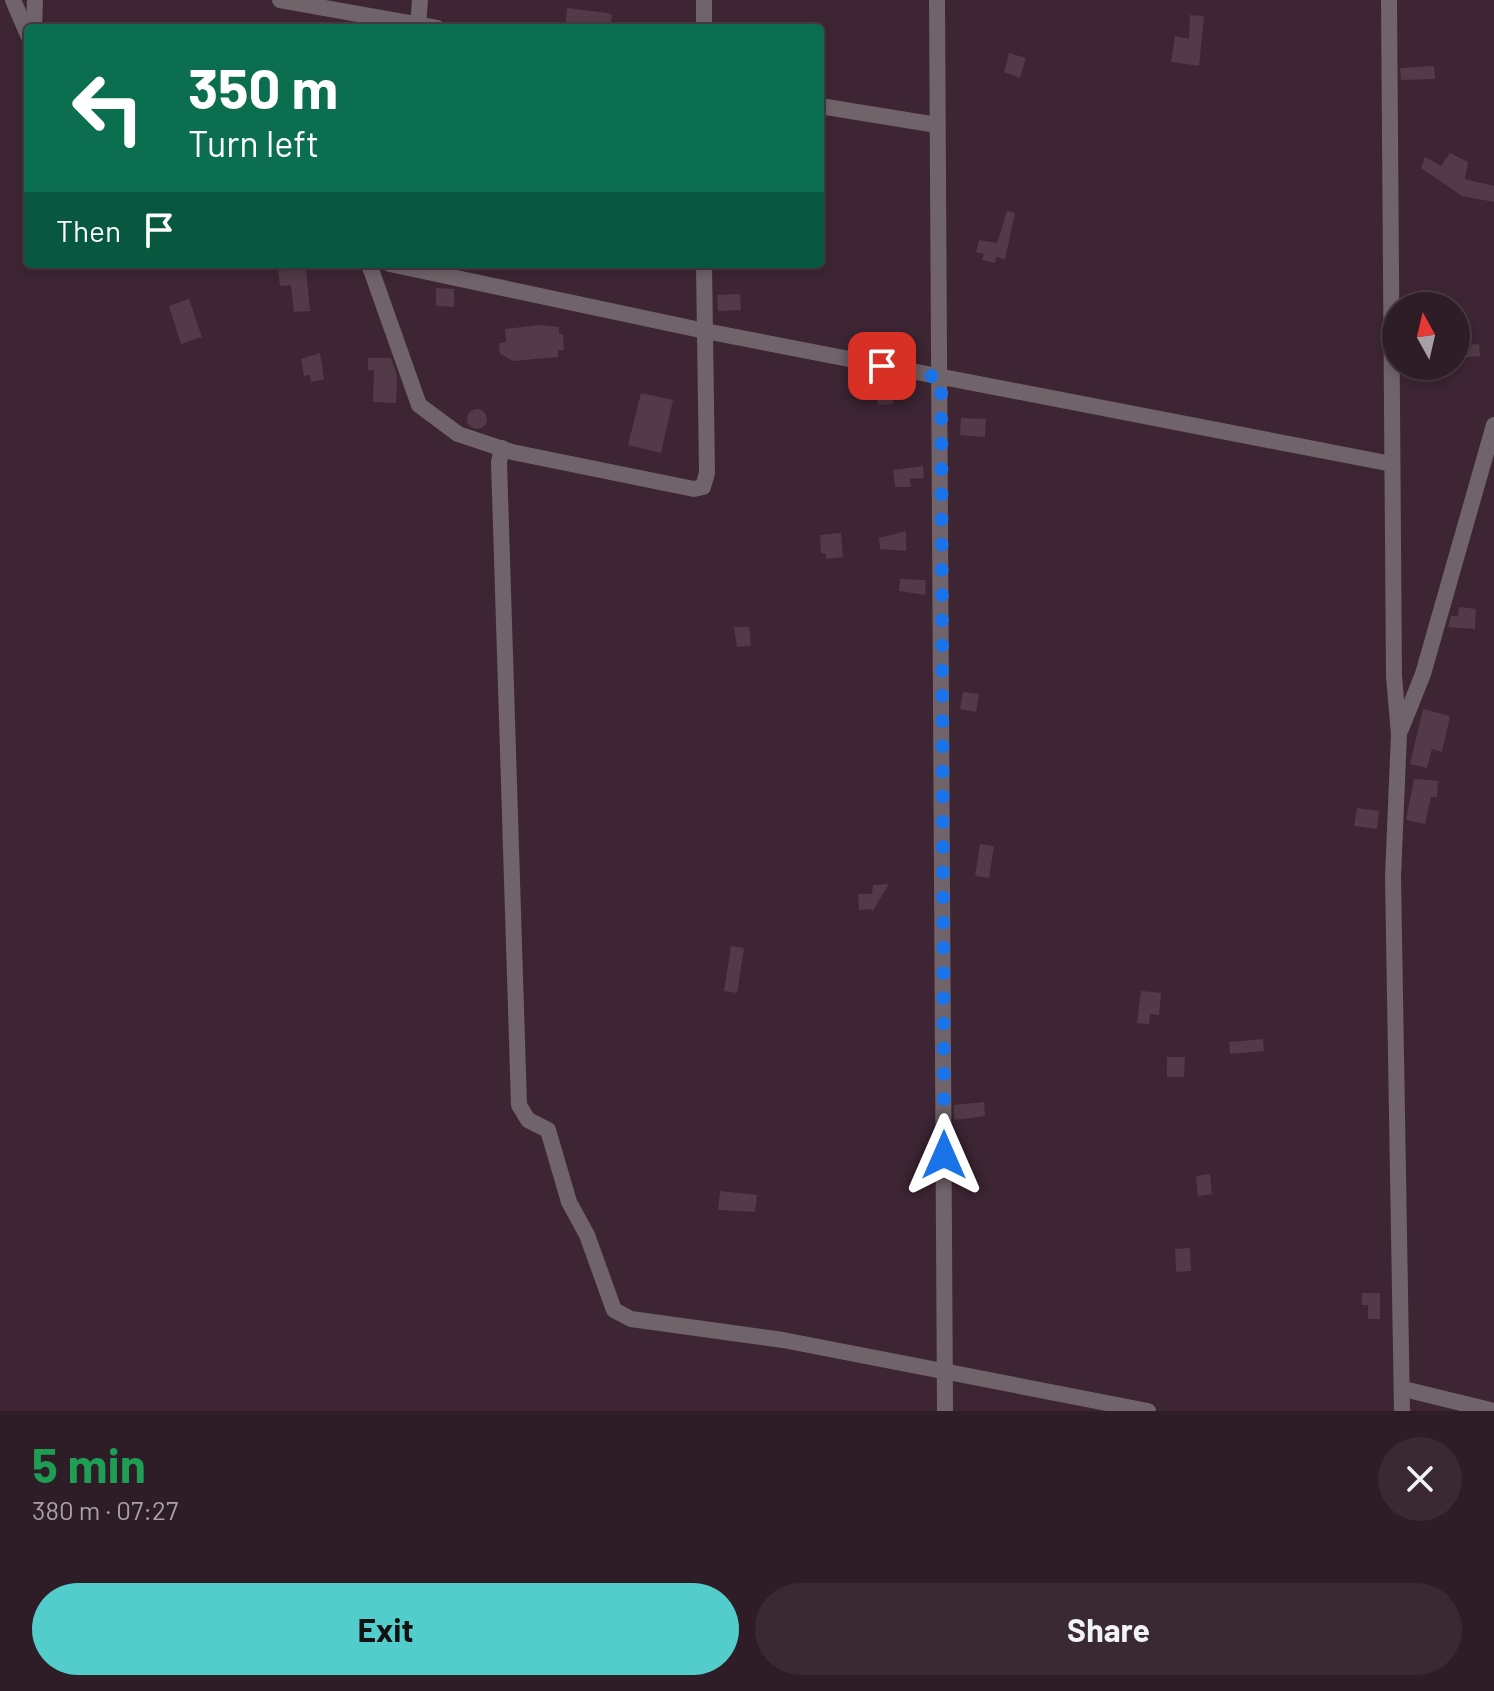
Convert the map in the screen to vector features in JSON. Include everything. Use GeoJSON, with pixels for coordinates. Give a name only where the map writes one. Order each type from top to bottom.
{"type":"FeatureCollection","features":[{"type":"Feature","properties":{"kind":"street"},"geometry":{"type":"LineString","coordinates":[[13,0],[31,24]]}},
{"type":"Feature","properties":{"kind":"street"},"geometry":{"type":"LineString","coordinates":[[35,0],[35,24]]}},
{"type":"Feature","properties":{"kind":"street"},"geometry":{"type":"LineString","coordinates":[[280,0],[407,24]]}},
{"type":"Feature","properties":{"kind":"street"},"geometry":{"type":"LineString","coordinates":[[418,24],[420,0]]}},
{"type":"Feature","properties":{"kind":"street"},"geometry":{"type":"LineString","coordinates":[[704,0],[704,24]]}},
{"type":"Feature","properties":{"kind":"street"},"geometry":{"type":"LineString","coordinates":[[937,0],[945,1411]]}},
{"type":"Feature","properties":{"kind":"street"},"geometry":{"type":"LineString","coordinates":[[1389,0],[1394,676],[1399,734],[1393,877],[1402,1411]]}},
{"type":"Feature","properties":{"kind":"street"},"geometry":{"type":"LineString","coordinates":[[824,107],[937,125]]}},
{"type":"Feature","properties":{"kind":"street"},"geometry":{"type":"LineString","coordinates":[[370,268],[419,405],[458,434],[502,448],[677,488],[703,487],[707,473],[704,268]]}},
{"type":"Feature","properties":{"kind":"street"},"geometry":{"type":"LineString","coordinates":[[428,268],[705,331],[1392,464]]}},
{"type":"Feature","properties":{"kind":"street"},"geometry":{"type":"LineString","coordinates":[[1399,734],[1423,674],[1494,425]]}},
{"type":"Feature","properties":{"kind":"street"},"geometry":{"type":"LineString","coordinates":[[502,448],[499,478],[519,1105],[528,1120],[548,1130],[569,1202],[587,1235],[605,1293],[614,1310],[631,1319],[783,1340],[1148,1411]]}},
{"type":"Feature","properties":{"kind":"street"},"geometry":{"type":"LineString","coordinates":[[1404,1389],[1494,1411]]}},
{"type":"Feature","properties":{"kind":"building"},"geometry":{"type":"Polygon","coordinates":[[[567,8],[612,15],[611,24],[565,24],[567,8]]]}},
{"type":"Feature","properties":{"kind":"building"},"geometry":{"type":"Polygon","coordinates":[[[1190,15],[1204,16],[1199,66],[1171,62],[1175,36],[1189,39],[1190,15]]]}},
{"type":"Feature","properties":{"kind":"building"},"geometry":{"type":"Polygon","coordinates":[[[1009,53],[1026,58],[1020,78],[1004,72],[1009,53]]]}},
{"type":"Feature","properties":{"kind":"building"},"geometry":{"type":"Polygon","coordinates":[[[1434,66],[1435,79],[1401,80],[1400,68],[1434,66]]]}},
{"type":"Feature","properties":{"kind":"building"},"geometry":{"type":"Polygon","coordinates":[[[1450,153],[1468,162],[1465,179],[1494,186],[1494,202],[1462,196],[1421,168],[1425,157],[1441,166],[1450,153]]]}},
{"type":"Feature","properties":{"kind":"building"},"geometry":{"type":"Polygon","coordinates":[[[1007,211],[1015,213],[1005,259],[996,257],[995,263],[982,260],[984,254],[976,252],[979,240],[997,243],[1007,211]]]}},
{"type":"Feature","properties":{"kind":"building"},"geometry":{"type":"Polygon","coordinates":[[[306,268],[310,311],[294,312],[291,285],[280,286],[278,271],[306,268]]]}},
{"type":"Feature","properties":{"kind":"building"},"geometry":{"type":"Polygon","coordinates":[[[436,288],[454,289],[454,307],[436,306],[436,288]]]}},
{"type":"Feature","properties":{"kind":"building"},"geometry":{"type":"Polygon","coordinates":[[[740,294],[741,310],[718,311],[717,295],[740,294]]]}},
{"type":"Feature","properties":{"kind":"building"},"geometry":{"type":"Polygon","coordinates":[[[189,299],[202,337],[181,344],[169,306],[189,299]]]}},
{"type":"Feature","properties":{"kind":"building"},"geometry":{"type":"Polygon","coordinates":[[[540,325],[559,327],[559,334],[563,334],[564,350],[558,350],[558,357],[513,361],[500,354],[499,343],[506,342],[505,329],[540,325]]]}},
{"type":"Feature","properties":{"kind":"building"},"geometry":{"type":"Polygon","coordinates":[[[1479,344],[1480,356],[1470,357],[1470,345],[1479,344]]]}},
{"type":"Feature","properties":{"kind":"building"},"geometry":{"type":"Polygon","coordinates":[[[320,353],[324,379],[311,382],[310,375],[304,376],[301,359],[320,353]]]}},
{"type":"Feature","properties":{"kind":"building"},"geometry":{"type":"Polygon","coordinates":[[[368,358],[391,358],[397,375],[396,403],[373,402],[374,370],[368,370],[368,358]]]}},
{"type":"Feature","properties":{"kind":"building"},"geometry":{"type":"Polygon","coordinates":[[[876,379],[893,379],[893,404],[878,405],[876,379]]]}},
{"type":"Feature","properties":{"kind":"building"},"geometry":{"type":"Polygon","coordinates":[[[641,393],[673,400],[661,453],[628,445],[641,393]]]}},
{"type":"Feature","properties":{"kind":"building"},"geometry":{"type":"Polygon","coordinates":[[[477,409],[484,412],[487,419],[484,426],[477,429],[470,426],[467,419],[470,412],[477,409]]]}},
{"type":"Feature","properties":{"kind":"building"},"geometry":{"type":"Polygon","coordinates":[[[961,418],[986,419],[985,437],[960,435],[961,418]]]}},
{"type":"Feature","properties":{"kind":"building"},"geometry":{"type":"Polygon","coordinates":[[[923,466],[924,478],[910,479],[911,487],[895,487],[893,470],[923,466]]]}},
{"type":"Feature","properties":{"kind":"building"},"geometry":{"type":"Polygon","coordinates":[[[906,531],[906,551],[880,549],[879,538],[906,531]]]}},
{"type":"Feature","properties":{"kind":"building"},"geometry":{"type":"Polygon","coordinates":[[[841,533],[843,557],[826,559],[826,554],[821,553],[820,535],[841,533]]]}},
{"type":"Feature","properties":{"kind":"building"},"geometry":{"type":"Polygon","coordinates":[[[900,579],[926,580],[925,595],[899,591],[900,579]]]}},
{"type":"Feature","properties":{"kind":"building"},"geometry":{"type":"Polygon","coordinates":[[[1459,607],[1476,609],[1475,629],[1448,627],[1451,616],[1458,616],[1459,607]]]}},
{"type":"Feature","properties":{"kind":"building"},"geometry":{"type":"Polygon","coordinates":[[[734,627],[749,627],[751,646],[737,647],[734,627]]]}},
{"type":"Feature","properties":{"kind":"building"},"geometry":{"type":"Polygon","coordinates":[[[963,692],[979,694],[976,712],[960,709],[963,692]]]}},
{"type":"Feature","properties":{"kind":"building"},"geometry":{"type":"Polygon","coordinates":[[[1423,709],[1450,716],[1442,752],[1432,749],[1427,768],[1410,764],[1423,709]]]}},
{"type":"Feature","properties":{"kind":"building"},"geometry":{"type":"Polygon","coordinates":[[[1414,779],[1438,781],[1437,797],[1431,797],[1425,824],[1406,820],[1414,779]]]}},
{"type":"Feature","properties":{"kind":"building"},"geometry":{"type":"Polygon","coordinates":[[[1357,808],[1379,811],[1377,829],[1354,826],[1357,808]]]}},
{"type":"Feature","properties":{"kind":"building"},"geometry":{"type":"Polygon","coordinates":[[[980,844],[994,846],[989,878],[975,876],[980,844]]]}},
{"type":"Feature","properties":{"kind":"building"},"geometry":{"type":"Polygon","coordinates":[[[889,884],[872,912],[872,909],[859,910],[858,894],[872,894],[873,885],[889,884]]]}},
{"type":"Feature","properties":{"kind":"building"},"geometry":{"type":"Polygon","coordinates":[[[731,946],[744,948],[737,993],[724,991],[731,946]]]}},
{"type":"Feature","properties":{"kind":"building"},"geometry":{"type":"Polygon","coordinates":[[[1141,991],[1161,993],[1159,1015],[1150,1014],[1149,1024],[1137,1023],[1141,991]]]}},
{"type":"Feature","properties":{"kind":"building"},"geometry":{"type":"Polygon","coordinates":[[[1263,1039],[1264,1051],[1230,1054],[1229,1042],[1263,1039]]]}},
{"type":"Feature","properties":{"kind":"building"},"geometry":{"type":"Polygon","coordinates":[[[1167,1057],[1185,1057],[1184,1077],[1167,1077],[1167,1057]]]}},
{"type":"Feature","properties":{"kind":"building"},"geometry":{"type":"Polygon","coordinates":[[[984,1102],[985,1116],[954,1120],[954,1105],[984,1102]]]}},
{"type":"Feature","properties":{"kind":"building"},"geometry":{"type":"Polygon","coordinates":[[[1210,1174],[1212,1194],[1198,1196],[1196,1176],[1210,1174]]]}},
{"type":"Feature","properties":{"kind":"building"},"geometry":{"type":"Polygon","coordinates":[[[720,1191],[757,1195],[755,1212],[718,1210],[720,1191]]]}},
{"type":"Feature","properties":{"kind":"building"},"geometry":{"type":"Polygon","coordinates":[[[1190,1248],[1191,1271],[1176,1272],[1175,1249],[1190,1248]]]}},
{"type":"Feature","properties":{"kind":"building"},"geometry":{"type":"Polygon","coordinates":[[[1362,1293],[1380,1293],[1380,1319],[1368,1319],[1368,1305],[1362,1305],[1362,1293]]]}},
{"type":"Feature","properties":{"kind":"route"},"geometry":{"type":"LineString","coordinates":[[882,366],[941,378],[944,1155]]}}]}
